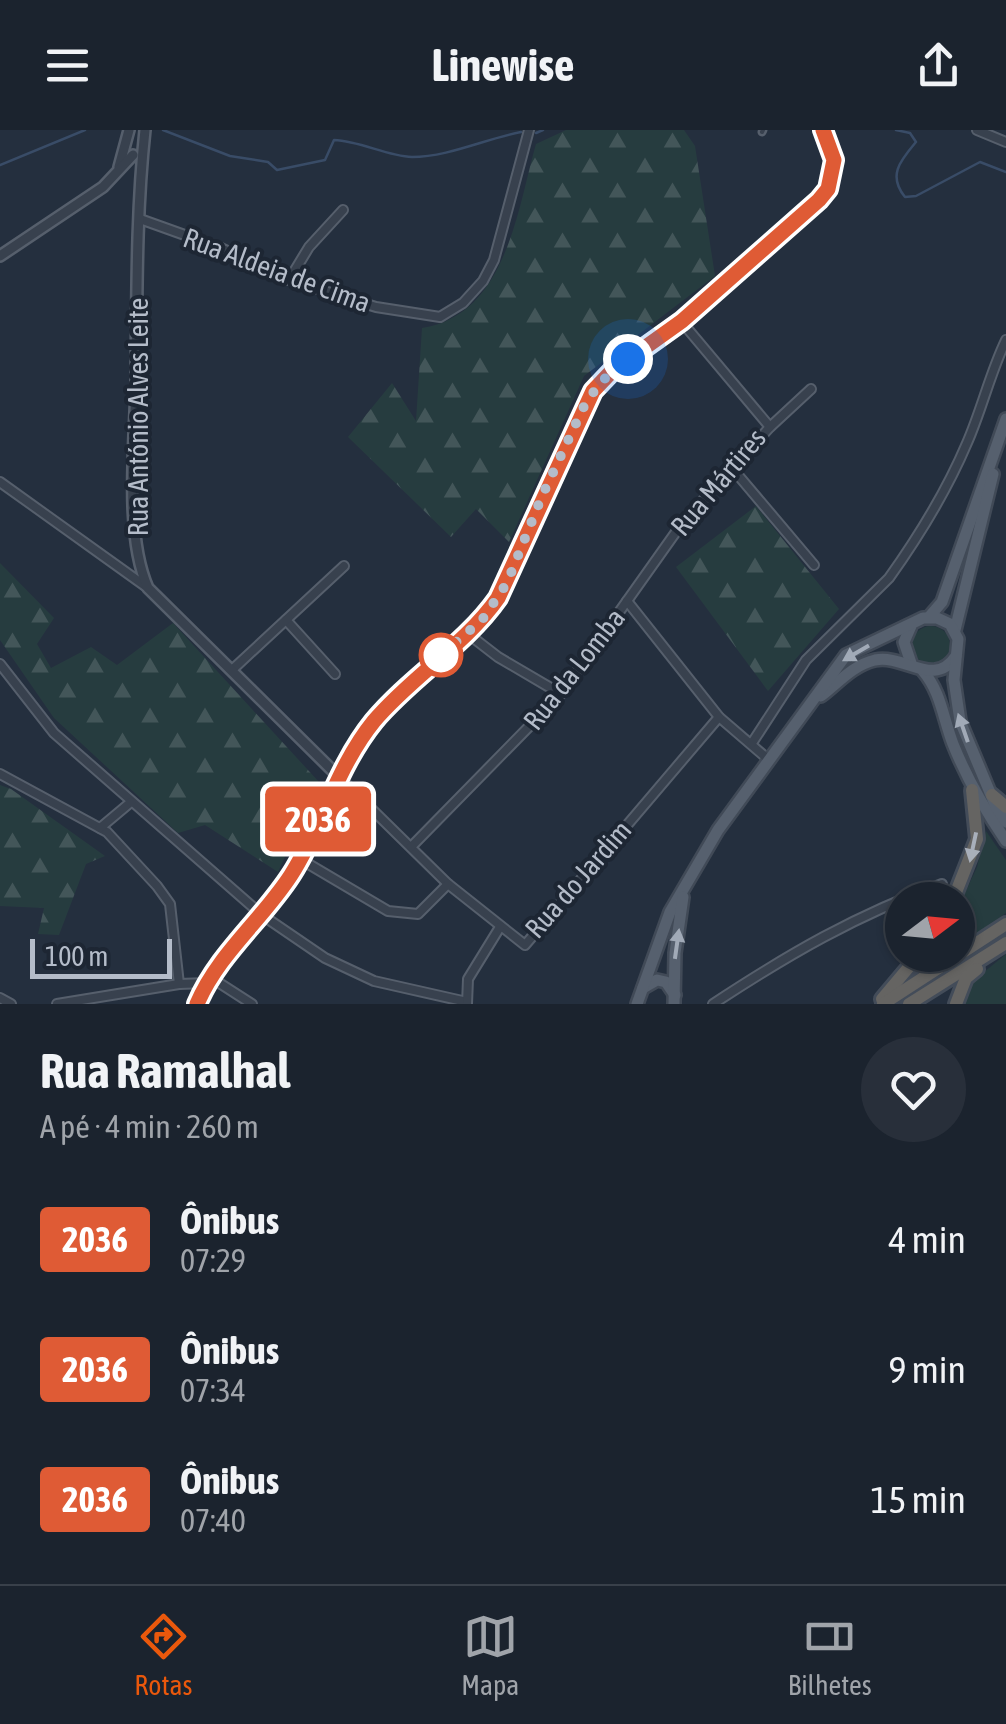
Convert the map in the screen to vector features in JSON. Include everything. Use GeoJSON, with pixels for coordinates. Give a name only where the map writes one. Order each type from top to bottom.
{"type":"FeatureCollection","features":[{"type":"Feature","properties":{"kind":"highway"},"geometry":{"type":"LineString","coordinates":[[960,882],[977,838],[972,790]]}},
{"type":"Feature","properties":{"kind":"highway"},"geometry":{"type":"LineString","coordinates":[[992,795],[1006,806]]}},
{"type":"Feature","properties":{"kind":"highway"},"geometry":{"type":"LineString","coordinates":[[881,1004],[1006,924]]}},
{"type":"Feature","properties":{"kind":"highway"},"geometry":{"type":"LineString","coordinates":[[910,1004],[1004,945]]}},
{"type":"Feature","properties":{"kind":"highway"},"geometry":{"type":"LineString","coordinates":[[956,1004],[966,978],[1004,945]]}},
{"type":"Feature","properties":{"kind":"highway"},"geometry":{"type":"LineString","coordinates":[[881,1004],[905,972]]}},
{"type":"Feature","properties":{"kind":"main road"},"geometry":{"type":"LineString","coordinates":[[637,1004],[670,912],[718,830],[817,698],[828,677],[846,656],[929,617],[942,602],[1006,420]]}},
{"type":"Feature","properties":{"kind":"main road"},"geometry":{"type":"LineString","coordinates":[[1006,430],[955,630],[958,648],[954,680],[960,721],[1006,822]]}},
{"type":"Feature","properties":{"kind":"main road"},"geometry":{"type":"LineString","coordinates":[[929,617],[944,620],[955,630]]}},
{"type":"Feature","properties":{"kind":"main road"},"geometry":{"type":"LineString","coordinates":[[911,626],[904,650],[935,685],[951,740],[972,790],[1006,841]]}},
{"type":"Feature","properties":{"kind":"main road"},"geometry":{"type":"LineString","coordinates":[[817,698],[868,662],[902,660],[918,668],[945,668],[956,656]]}},
{"type":"Feature","properties":{"kind":"main road"},"geometry":{"type":"LineString","coordinates":[[675,1000],[675,953],[684,892]]}},
{"type":"Feature","properties":{"kind":"main road"},"geometry":{"type":"LineString","coordinates":[[644,988],[657,980],[666,982],[675,1000]]}},
{"type":"Feature","properties":{"kind":"street","name":"Rua António Alves Leite"},"geometry":{"type":"LineString","coordinates":[[144,130],[129,143],[140,219],[134,530],[148,588]]}},
{"type":"Feature","properties":{"kind":"street","name":"Rua Aldeia de Cima"},"geometry":{"type":"LineString","coordinates":[[140,219],[221,248],[290,280],[376,307],[440,317],[463,303],[483,281],[494,260],[529,130]]}},
{"type":"Feature","properties":{"kind":"street"},"geometry":{"type":"LineString","coordinates":[[197,1004],[226,954],[262,915],[300,860],[338,776],[376,719],[420,673],[482,620],[507,583],[542,496],[593,391],[612,371],[682,321],[828,189],[834,160],[823,130]]}},
{"type":"Feature","properties":{"kind":"street"},"geometry":{"type":"LineString","coordinates":[[977,130],[1006,142]]}},
{"type":"Feature","properties":{"kind":"street"},"geometry":{"type":"LineString","coordinates":[[0,256],[103,188],[116,174],[129,143]]}},
{"type":"Feature","properties":{"kind":"street"},"geometry":{"type":"LineString","coordinates":[[290,280],[309,247],[343,210]]}},
{"type":"Feature","properties":{"kind":"street","name":"Rua Mártires"},"geometry":{"type":"LineString","coordinates":[[627,601],[682,522],[770,427],[682,321]]}},
{"type":"Feature","properties":{"kind":"street"},"geometry":{"type":"LineString","coordinates":[[752,743],[806,660],[889,578],[907,551],[966,447],[1006,340]]}},
{"type":"Feature","properties":{"kind":"street"},"geometry":{"type":"LineString","coordinates":[[770,427],[811,389]]}},
{"type":"Feature","properties":{"kind":"street"},"geometry":{"type":"LineString","coordinates":[[732,468],[814,565]]}},
{"type":"Feature","properties":{"kind":"street"},"geometry":{"type":"LineString","coordinates":[[0,482],[148,588],[338,776]]}},
{"type":"Feature","properties":{"kind":"street"},"geometry":{"type":"LineString","coordinates":[[233,668],[344,566]]}},
{"type":"Feature","properties":{"kind":"street","name":"Rua da Lomba"},"geometry":{"type":"LineString","coordinates":[[411,847],[561,694],[627,601],[719,717],[769,760]]}},
{"type":"Feature","properties":{"kind":"street"},"geometry":{"type":"LineString","coordinates":[[286,620],[335,674]]}},
{"type":"Feature","properties":{"kind":"street"},"geometry":{"type":"LineString","coordinates":[[467,633],[498,658],[561,694]]}},
{"type":"Feature","properties":{"kind":"street"},"geometry":{"type":"LineString","coordinates":[[0,664],[54,734],[262,915],[325,958],[374,982],[467,1003],[468,980],[500,928]]}},
{"type":"Feature","properties":{"kind":"street","name":"Rua do Jardim"},"geometry":{"type":"LineString","coordinates":[[338,776],[448,884],[524,945],[719,717]]}},
{"type":"Feature","properties":{"kind":"street"},"geometry":{"type":"LineString","coordinates":[[0,774],[100,828],[157,886],[170,904],[179,984]]}},
{"type":"Feature","properties":{"kind":"street"},"geometry":{"type":"LineString","coordinates":[[100,828],[130,802]]}},
{"type":"Feature","properties":{"kind":"street"},"geometry":{"type":"LineString","coordinates":[[300,860],[388,911],[418,914],[448,884]]}},
{"type":"Feature","properties":{"kind":"street"},"geometry":{"type":"LineString","coordinates":[[714,1004],[790,952],[885,908]]}},
{"type":"Feature","properties":{"kind":"street"},"geometry":{"type":"LineString","coordinates":[[58,1004],[208,980],[252,1004]]}},
{"type":"Feature","properties":{"kind":"street"},"geometry":{"type":"LineString","coordinates":[[0,998],[11,1004]]}},
{"type":"Feature","properties":{"kind":"green space"},"geometry":{"type":"Polygon","coordinates":[[[566,130],[684,130],[695,146],[715,276],[584,376],[509,542],[476,509],[451,537],[348,437],[392,383],[416,421],[422,328],[450,319],[473,303],[490,282],[514,228],[536,144],[566,130]]]}},
{"type":"Feature","properties":{"kind":"green space"},"geometry":{"type":"Polygon","coordinates":[[[756,506],[839,609],[768,691],[676,567],[756,506]]]}},
{"type":"Feature","properties":{"kind":"green space"},"geometry":{"type":"Polygon","coordinates":[[[0,563],[54,618],[37,644],[51,668],[91,647],[117,665],[173,623],[319,782],[278,872],[205,825],[178,833],[54,718],[0,640],[0,563]]]}},
{"type":"Feature","properties":{"kind":"green space"},"geometry":{"type":"Polygon","coordinates":[[[931,626],[944,632],[950,645],[944,658],[931,664],[918,658],[912,645],[918,632],[931,626]]]}},
{"type":"Feature","properties":{"kind":"green space"},"geometry":{"type":"Polygon","coordinates":[[[0,785],[105,856],[86,864],[59,935],[38,934],[44,908],[0,906],[0,785]]]}},
{"type":"Feature","properties":{"kind":"green space"},"geometry":{"type":"Polygon","coordinates":[[[986,831],[1006,860],[1006,913],[975,935],[975,882],[970,882],[986,831]]]}},
{"type":"Feature","properties":{"kind":"green space"},"geometry":{"type":"Polygon","coordinates":[[[1006,954],[1006,1004],[961,1004],[967,986],[1006,954]]]}},
{"type":"Feature","properties":{"kind":"waterway"},"geometry":{"type":"LineString","coordinates":[[0,165],[85,130]]}},
{"type":"Feature","properties":{"kind":"waterway"},"geometry":{"type":"LineString","coordinates":[[163,130],[230,156],[268,162],[277,170],[325,160],[334,140],[412,157],[439,154],[521,132]]}},
{"type":"Feature","properties":{"kind":"waterway"},"geometry":{"type":"LineString","coordinates":[[536,133],[543,130]]}},
{"type":"Feature","properties":{"kind":"waterway"},"geometry":{"type":"LineString","coordinates":[[896,130],[910,133],[916,142],[898,168],[897,182],[905,197],[916,196],[980,162],[1006,172]]}},
{"type":"Feature","properties":{"kind":"bus line","name":"2036"},"geometry":{"type":"LineString","coordinates":[[197,1004],[226,954],[270,904],[295,868],[334,783],[366,732],[420,673],[482,620],[498,598],[593,391],[612,371],[682,321],[828,189],[834,160],[823,130]]}},
{"type":"Feature","properties":{"kind":"route"},"geometry":{"type":"LineString","coordinates":[[441,655],[435,660],[482,620],[498,598],[586,402],[602,381],[628,359]]}}]}
